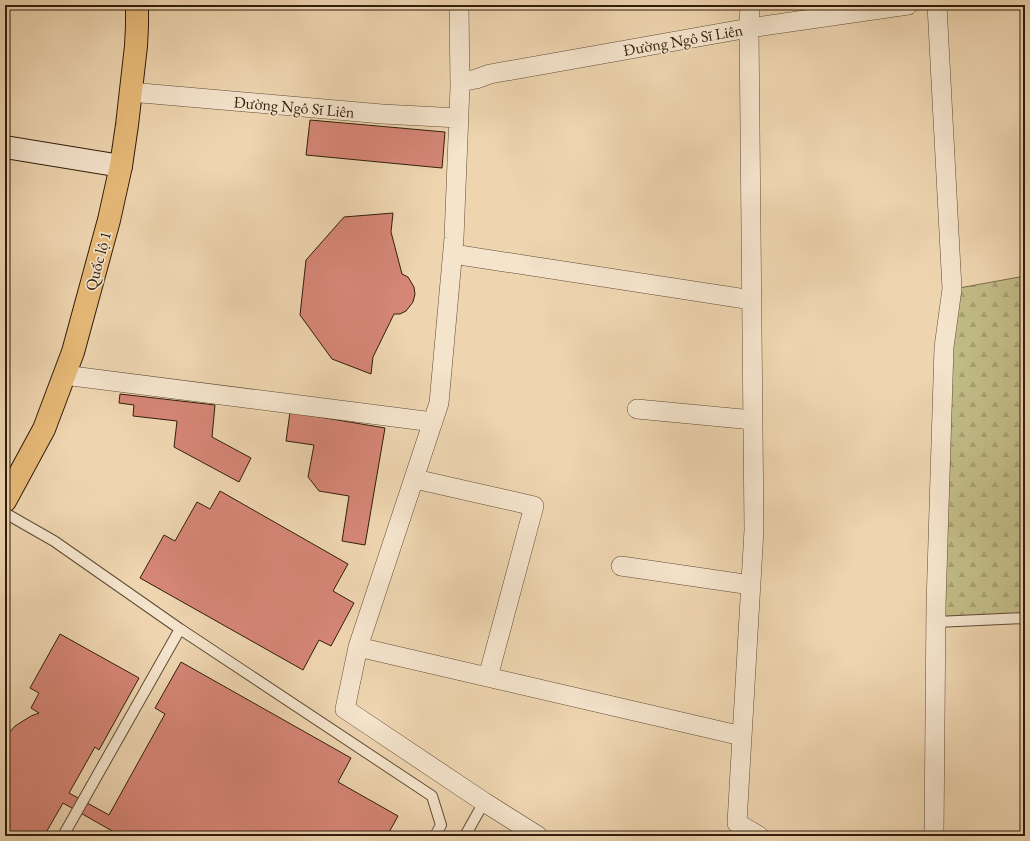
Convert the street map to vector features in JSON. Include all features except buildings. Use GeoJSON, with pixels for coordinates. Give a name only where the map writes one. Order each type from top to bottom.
{"type":"FeatureCollection","features":[{"type":"Feature","properties":{"kind":"highway","name":"Quốc lộ 1"},"geometry":{"type":"LineString","coordinates":[[5,501],[44,429],[64,375],[72,352],[109,220],[121,166],[137,32],[137,5]]}},
{"type":"Feature","properties":{"kind":"main road"},"geometry":{"type":"LineString","coordinates":[[5,146],[121,166]]}},
{"type":"Feature","properties":{"kind":"street"},"geometry":{"type":"LineString","coordinates":[[459,5],[460,82],[453,254],[439,403],[358,647],[345,709],[484,802],[538,836]]}},
{"type":"Feature","properties":{"kind":"street"},"geometry":{"type":"LineString","coordinates":[[750,5],[754,530],[737,823],[759,836]]}},
{"type":"Feature","properties":{"kind":"street","name":"Đường Ngô Sĩ Liên"},"geometry":{"type":"LineString","coordinates":[[460,82],[476,79],[490,74],[749,28],[908,5]]}},
{"type":"Feature","properties":{"kind":"street"},"geometry":{"type":"LineString","coordinates":[[934,836],[936,622],[944,347],[952,289],[937,5]]}},
{"type":"Feature","properties":{"kind":"street","name":"Đường Ngô Sĩ Liên"},"geometry":{"type":"LineString","coordinates":[[130,92],[382,114],[459,118]]}},
{"type":"Feature","properties":{"kind":"street"},"geometry":{"type":"LineString","coordinates":[[453,254],[752,300]]}},
{"type":"Feature","properties":{"kind":"street"},"geometry":{"type":"LineString","coordinates":[[64,375],[433,422]]}},
{"type":"Feature","properties":{"kind":"street"},"geometry":{"type":"LineString","coordinates":[[637,409],[753,420]]}},
{"type":"Feature","properties":{"kind":"street"},"geometry":{"type":"LineString","coordinates":[[415,479],[534,506],[488,677]]}},
{"type":"Feature","properties":{"kind":"street"},"geometry":{"type":"LineString","coordinates":[[621,566],[751,585]]}},
{"type":"Feature","properties":{"kind":"street"},"geometry":{"type":"LineString","coordinates":[[358,647],[742,736]]}},
{"type":"Feature","properties":{"kind":"lane"},"geometry":{"type":"LineString","coordinates":[[5,513],[54,541],[180,629],[432,796],[441,825],[435,836]]}},
{"type":"Feature","properties":{"kind":"lane"},"geometry":{"type":"LineString","coordinates":[[936,622],[1025,618]]}},
{"type":"Feature","properties":{"kind":"lane"},"geometry":{"type":"LineString","coordinates":[[63,836],[180,629]]}},
{"type":"Feature","properties":{"kind":"lane"},"geometry":{"type":"LineString","coordinates":[[465,836],[484,802]]}},
{"type":"Feature","properties":{"kind":"green space"},"geometry":{"type":"Polygon","coordinates":[[[1025,276],[1025,613],[942,617],[951,347],[959,288],[1025,276]]]}}]}
